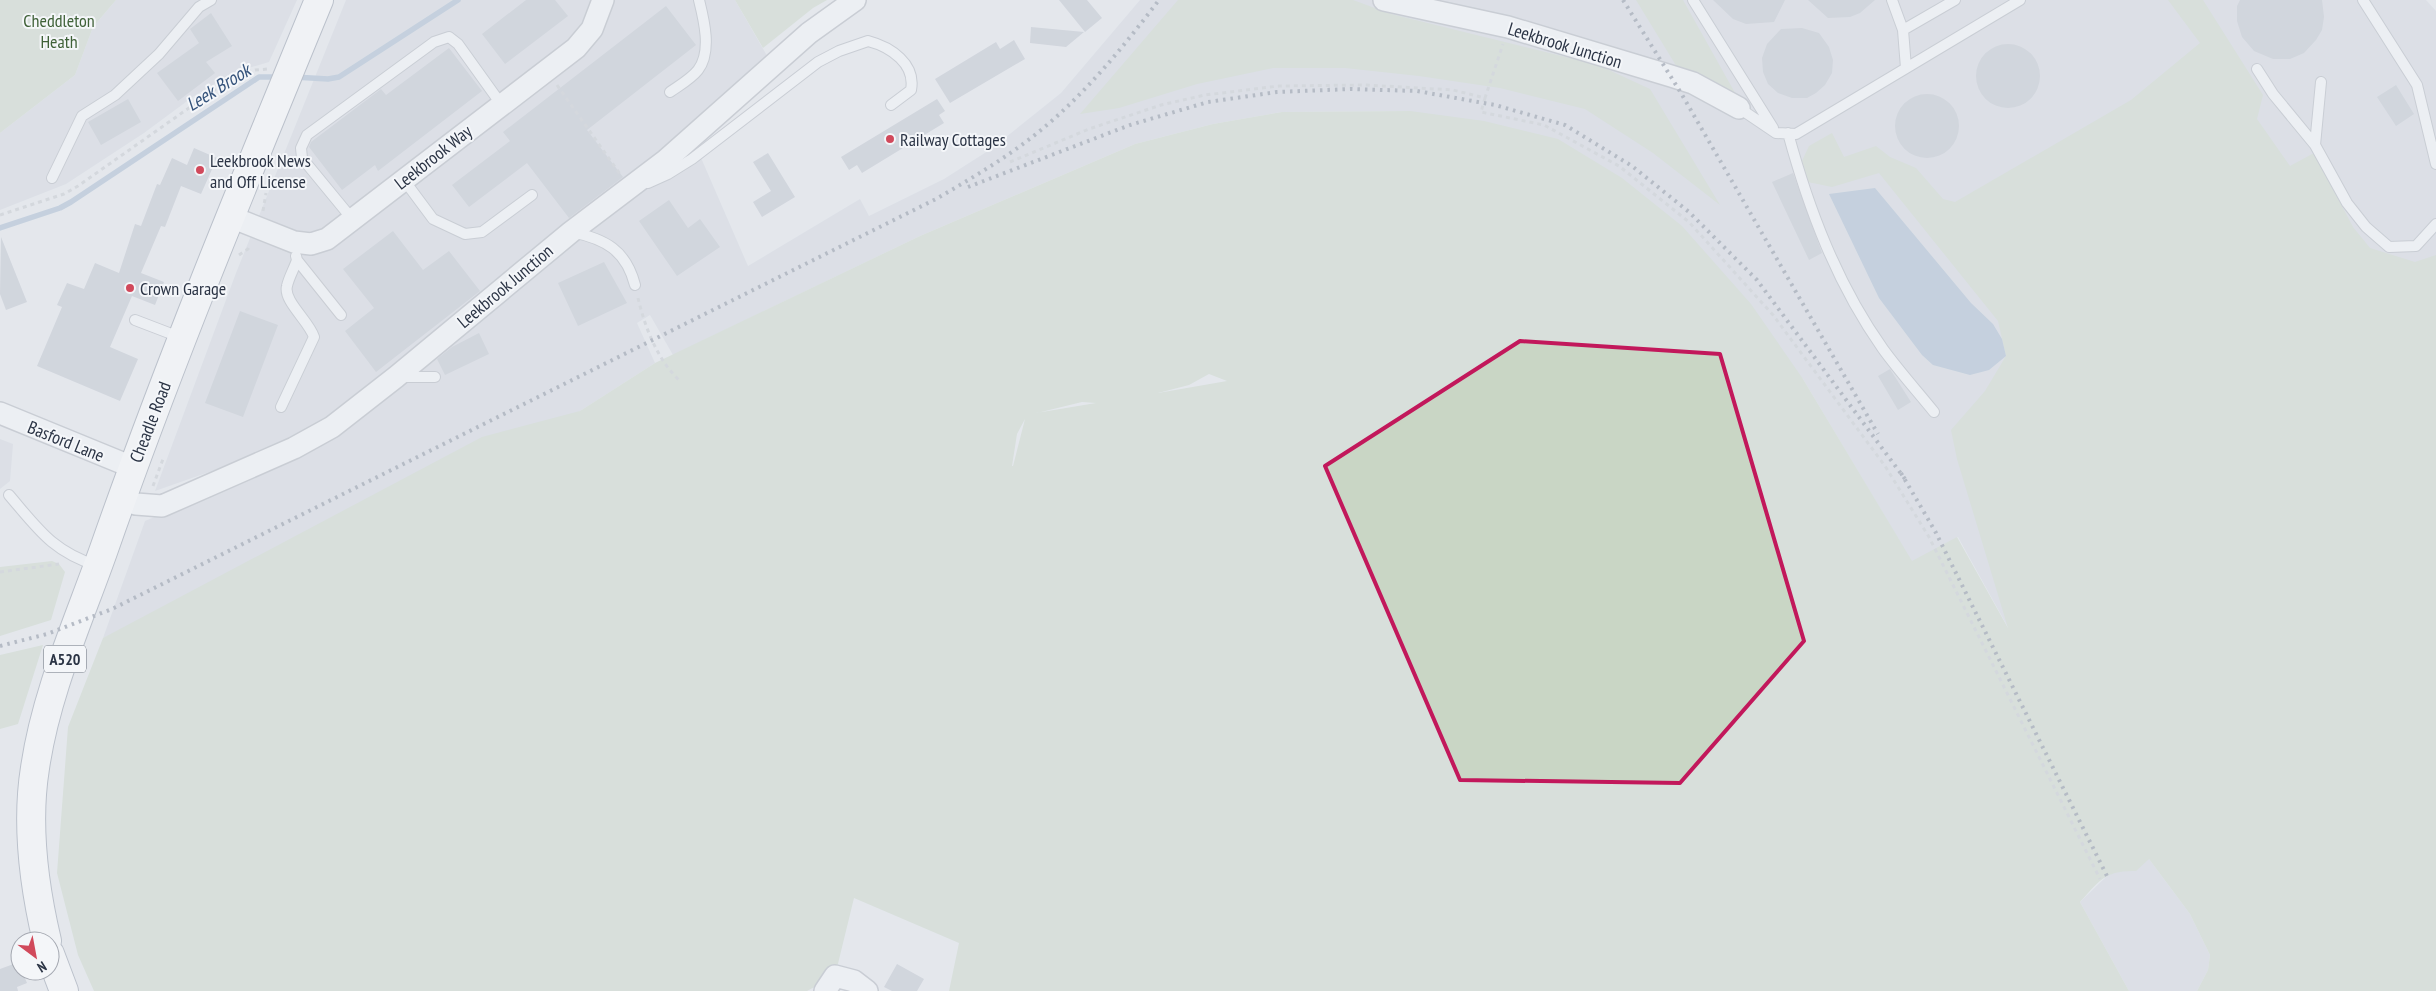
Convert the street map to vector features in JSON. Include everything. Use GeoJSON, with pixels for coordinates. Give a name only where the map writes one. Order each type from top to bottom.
{"type":"FeatureCollection","features":[{"type":"Feature","properties":{"kind":"highway","name":"Cheadle Road"},"geometry":{"type":"LineString","coordinates":[[45,931],[33,857],[32,816],[34,769],[44,722],[132,467],[319,0]]}},
{"type":"Feature","properties":{"kind":"street","name":"Leekbrook Way"},"geometry":{"type":"LineString","coordinates":[[231,217],[296,251],[311,244],[327,240],[576,48],[592,29],[604,0]]}},
{"type":"Feature","properties":{"kind":"street","name":"Leekbrook Junction"},"geometry":{"type":"LineString","coordinates":[[121,499],[136,504],[162,506],[294,448],[332,427],[396,377],[571,232],[631,188],[695,135],[809,33],[855,0]]}},
{"type":"Feature","properties":{"kind":"street","name":"Leekbrook Junction"},"geometry":{"type":"LineString","coordinates":[[1384,0],[1508,27],[1693,83],[1739,108]]}},
{"type":"Feature","properties":{"kind":"street","name":"Basford Lane"},"geometry":{"type":"LineString","coordinates":[[0,414],[132,467]]}},
{"type":"Feature","properties":{"kind":"street"},"geometry":{"type":"LineString","coordinates":[[825,991],[835,976],[854,981],[867,991]]}},
{"type":"Feature","properties":{"kind":"lane"},"geometry":{"type":"LineString","coordinates":[[52,178],[82,116],[114,96],[160,54],[199,7],[211,0]]}},
{"type":"Feature","properties":{"kind":"lane"},"geometry":{"type":"LineString","coordinates":[[670,92],[692,77],[700,68],[704,56],[705,39],[699,0]]}},
{"type":"Feature","properties":{"kind":"lane"},"geometry":{"type":"LineString","coordinates":[[1693,0],[1776,133]]}},
{"type":"Feature","properties":{"kind":"lane"},"geometry":{"type":"LineString","coordinates":[[1892,0],[1903,30],[1906,68]]}},
{"type":"Feature","properties":{"kind":"lane"},"geometry":{"type":"LineString","coordinates":[[1903,30],[1955,0]]}},
{"type":"Feature","properties":{"kind":"lane"},"geometry":{"type":"LineString","coordinates":[[1739,108],[1776,133],[1796,134],[2020,0]]}},
{"type":"Feature","properties":{"kind":"lane"},"geometry":{"type":"LineString","coordinates":[[2363,0],[2417,85],[2436,164]]}},
{"type":"Feature","properties":{"kind":"lane"},"geometry":{"type":"LineString","coordinates":[[353,220],[302,158],[301,148],[307,135],[434,42],[449,37],[458,44],[501,104]]}},
{"type":"Feature","properties":{"kind":"lane"},"geometry":{"type":"LineString","coordinates":[[631,188],[654,181],[692,159],[818,62],[839,51],[868,41],[894,52],[911,73],[911,90],[891,105]]}},
{"type":"Feature","properties":{"kind":"lane"},"geometry":{"type":"LineString","coordinates":[[2257,69],[2273,94],[2315,145],[2347,203],[2366,227],[2390,247],[2416,246],[2436,224]]}},
{"type":"Feature","properties":{"kind":"lane"},"geometry":{"type":"LineString","coordinates":[[2315,145],[2321,82]]}},
{"type":"Feature","properties":{"kind":"lane"},"geometry":{"type":"LineString","coordinates":[[1788,133],[1801,182],[1832,262],[1883,349],[1934,412]]}},
{"type":"Feature","properties":{"kind":"lane"},"geometry":{"type":"LineString","coordinates":[[404,180],[433,219],[465,234],[482,232],[532,195]]}},
{"type":"Feature","properties":{"kind":"lane"},"geometry":{"type":"LineString","coordinates":[[571,232],[593,237],[618,251],[632,273],[635,285]]}},
{"type":"Feature","properties":{"kind":"lane"},"geometry":{"type":"LineString","coordinates":[[296,251],[341,315]]}},
{"type":"Feature","properties":{"kind":"lane"},"geometry":{"type":"LineString","coordinates":[[281,408],[314,336],[311,328],[288,298],[286,288],[296,251]]}},
{"type":"Feature","properties":{"kind":"lane"},"geometry":{"type":"LineString","coordinates":[[135,320],[183,338]]}},
{"type":"Feature","properties":{"kind":"lane"},"geometry":{"type":"LineString","coordinates":[[396,377],[435,377]]}},
{"type":"Feature","properties":{"kind":"lane"},"geometry":{"type":"LineString","coordinates":[[8,495],[38,530],[61,551],[98,566]]}},
{"type":"Feature","properties":{"kind":"path"},"geometry":{"type":"LineString","coordinates":[[1508,27],[1481,112],[1544,126],[1619,166],[1689,222],[1773,315],[1885,466],[1929,537],[2100,879]]}},
{"type":"Feature","properties":{"kind":"path"},"geometry":{"type":"LineString","coordinates":[[0,214],[64,194],[78,186],[233,77],[255,70],[287,77]]}},
{"type":"Feature","properties":{"kind":"path"},"geometry":{"type":"LineString","coordinates":[[546,70],[631,188]]}},
{"type":"Feature","properties":{"kind":"path"},"geometry":{"type":"LineString","coordinates":[[1010,162],[1089,129],[1152,108],[1205,95],[1279,86],[1366,84],[1453,90],[1485,98]]}},
{"type":"Feature","properties":{"kind":"path"},"geometry":{"type":"LineString","coordinates":[[635,285],[644,325],[671,373],[682,382]]}},
{"type":"Feature","properties":{"kind":"path"},"geometry":{"type":"LineString","coordinates":[[0,572],[59,564],[98,566]]}},
{"type":"Feature","properties":{"kind":"highlighted area"},"geometry":{"type":"Polygon","coordinates":[[[1520,341],[1720,354],[1804,641],[1680,783],[1460,780],[1325,466],[1520,341]]]}},
{"type":"Feature","properties":{"kind":"shaded area"},"geometry":{"type":"Polygon","coordinates":[[[116,0],[297,0],[269,62],[235,72],[194,96],[144,133],[66,184],[0,210],[0,133],[75,75],[93,27],[116,0]]]}},
{"type":"Feature","properties":{"kind":"shaded area"},"geometry":{"type":"Polygon","coordinates":[[[346,0],[735,0],[777,73],[695,144],[748,266],[860,199],[869,216],[944,179],[991,149],[1061,93],[1140,0],[2426,0],[2436,11],[2436,516],[2149,859],[2190,914],[2210,955],[2208,970],[2197,991],[2129,991],[2080,902],[2107,876],[2119,870],[2136,871],[2010,631],[1958,537],[1912,562],[1803,379],[1410,111],[1282,112],[1213,124],[1135,144],[920,236],[673,355],[650,315],[637,323],[655,363],[457,490],[103,638],[145,521],[211,493],[317,434],[155,491],[236,273],[346,0]]]}},
{"type":"Feature","properties":{"kind":"shaded area"},"geometry":{"type":"Polygon","coordinates":[[[0,439],[13,444],[10,481],[0,489],[0,439]]]}},
{"type":"Feature","properties":{"kind":"green space","name":"Cheddleton Heath"},"geometry":{"type":"Polygon","coordinates":[[[0,0],[116,0],[93,27],[75,75],[0,133],[0,0]]]}},
{"type":"Feature","properties":{"kind":"green space"},"geometry":{"type":"Polygon","coordinates":[[[735,0],[827,0],[813,8],[763,48],[735,0]]]}},
{"type":"Feature","properties":{"kind":"green space"},"geometry":{"type":"Polygon","coordinates":[[[1178,0],[1353,0],[1391,14],[1598,65],[1650,89],[1720,205],[1653,153],[1585,109],[1500,88],[1419,76],[1345,68],[1273,68],[1197,84],[1119,108],[1080,114],[1178,0]]]}},
{"type":"Feature","properties":{"kind":"green space"},"geometry":{"type":"Polygon","coordinates":[[[1636,0],[1683,0],[1739,100],[1680,72],[1636,0]]]}},
{"type":"Feature","properties":{"kind":"green space"},"geometry":{"type":"Polygon","coordinates":[[[2168,0],[2203,0],[2263,95],[2257,119],[2290,166],[2314,153],[2353,227],[2370,248],[2415,262],[2436,255],[2436,991],[2197,991],[2208,970],[2210,955],[2190,914],[2149,859],[2136,871],[2117,872],[2104,878],[2080,902],[2129,991],[949,991],[959,943],[854,898],[835,976],[807,991],[94,991],[78,955],[57,873],[68,727],[103,638],[482,437],[580,411],[655,363],[920,236],[1135,144],[1213,124],[1282,112],[1410,111],[1484,121],[1558,139],[1622,178],[1682,226],[1751,304],[1803,379],[1912,561],[1957,537],[2008,628],[1957,459],[1951,430],[1985,391],[2006,356],[1998,321],[1879,173],[1832,187],[1808,182],[1802,161],[1809,146],[1832,133],[1844,157],[1876,146],[1890,157],[1916,168],[1943,199],[1955,202],[2131,100],[2200,43],[2168,0]],[[1209,374],[1189,385],[1158,393],[1227,381],[1209,374]],[[1082,402],[1039,412],[1096,403],[1082,402]],[[1025,419],[1017,434],[1012,466],[1025,419]]]}},
{"type":"Feature","properties":{"kind":"green space"},"geometry":{"type":"Polygon","coordinates":[[[52,561],[59,564],[65,572],[51,620],[0,636],[0,567],[52,561]]]}},
{"type":"Feature","properties":{"kind":"green space"},"geometry":{"type":"Polygon","coordinates":[[[43,645],[18,724],[0,729],[0,655],[43,645]]]}},
{"type":"Feature","properties":{"kind":"water"},"geometry":{"type":"Polygon","coordinates":[[[1875,188],[1971,303],[1993,324],[2002,339],[2006,356],[1989,370],[1970,375],[1933,365],[1922,355],[1879,298],[1829,194],[1875,188]]]}},
{"type":"Feature","properties":{"kind":"building"},"geometry":{"type":"Polygon","coordinates":[[[526,0],[555,0],[568,16],[505,64],[482,34],[526,0]]]}},
{"type":"Feature","properties":{"kind":"building"},"geometry":{"type":"Polygon","coordinates":[[[1059,0],[1087,0],[1102,18],[1085,32],[1059,0]]]}},
{"type":"Feature","properties":{"kind":"building"},"geometry":{"type":"Polygon","coordinates":[[[1713,0],[1785,0],[1774,22],[1746,24],[1733,19],[1713,0]]]}},
{"type":"Feature","properties":{"kind":"building"},"geometry":{"type":"Polygon","coordinates":[[[1808,0],[1875,0],[1860,13],[1850,17],[1828,18],[1808,0]]]}},
{"type":"Feature","properties":{"kind":"building"},"geometry":{"type":"Polygon","coordinates":[[[2240,0],[2322,0],[2324,17],[2322,30],[2304,53],[2290,59],[2273,59],[2254,51],[2242,37],[2237,21],[2237,6],[2240,0]]]}},
{"type":"Feature","properties":{"kind":"building"},"geometry":{"type":"Polygon","coordinates":[[[666,6],[696,45],[587,130],[623,177],[569,218],[527,163],[469,207],[452,185],[510,141],[503,132],[666,6]]]}},
{"type":"Feature","properties":{"kind":"building"},"geometry":{"type":"Polygon","coordinates":[[[211,13],[232,46],[206,62],[215,73],[178,101],[157,73],[199,43],[190,29],[211,13]]]}},
{"type":"Feature","properties":{"kind":"building"},"geometry":{"type":"Polygon","coordinates":[[[1031,27],[1084,32],[1066,47],[1030,43],[1031,27]]]}},
{"type":"Feature","properties":{"kind":"building"},"geometry":{"type":"Polygon","coordinates":[[[1802,28],[1819,33],[1829,47],[1833,60],[1832,73],[1825,85],[1816,93],[1807,98],[1792,98],[1778,93],[1768,84],[1763,72],[1762,58],[1767,44],[1781,29],[1802,28]]]}},
{"type":"Feature","properties":{"kind":"building"},"geometry":{"type":"Polygon","coordinates":[[[1014,40],[1025,59],[950,103],[935,79],[996,42],[1000,49],[1014,40]]]}},
{"type":"Feature","properties":{"kind":"building"},"geometry":{"type":"Polygon","coordinates":[[[2008,44],[2026,49],[2031,53],[2035,58],[2040,76],[2035,94],[2031,99],[2026,103],[2008,108],[1990,103],[1985,99],[1981,94],[1976,76],[1981,58],[1985,53],[1990,49],[2008,44]]]}},
{"type":"Feature","properties":{"kind":"building"},"geometry":{"type":"Polygon","coordinates":[[[449,48],[482,91],[378,171],[375,165],[342,190],[309,147],[311,142],[381,89],[386,95],[449,48]]]}},
{"type":"Feature","properties":{"kind":"building"},"geometry":{"type":"Polygon","coordinates":[[[2396,85],[2414,114],[2396,126],[2377,97],[2396,85]]]}},
{"type":"Feature","properties":{"kind":"building"},"geometry":{"type":"Polygon","coordinates":[[[1927,94],[1945,99],[1950,103],[1954,108],[1959,126],[1954,144],[1950,149],[1945,153],[1927,158],[1909,153],[1904,149],[1900,144],[1895,126],[1900,108],[1904,103],[1909,99],[1927,94]]]}},
{"type":"Feature","properties":{"kind":"building"},"geometry":{"type":"Polygon","coordinates":[[[128,99],[141,122],[101,145],[88,122],[128,99]]]}},
{"type":"Feature","properties":{"kind":"building","name":"Railway Cottages"},"geometry":{"type":"Polygon","coordinates":[[[937,99],[945,111],[939,115],[944,123],[862,173],[857,165],[849,170],[841,157],[937,99]]]}},
{"type":"Feature","properties":{"kind":"building"},"geometry":{"type":"Polygon","coordinates":[[[194,148],[217,158],[201,194],[181,186],[165,227],[161,226],[141,273],[164,282],[155,305],[132,296],[110,347],[138,359],[120,401],[37,366],[62,307],[57,305],[67,283],[84,289],[95,263],[119,273],[135,224],[141,226],[157,184],[160,185],[172,158],[187,165],[194,148]]]}},
{"type":"Feature","properties":{"kind":"building"},"geometry":{"type":"Polygon","coordinates":[[[768,153],[795,197],[762,217],[753,202],[771,191],[753,162],[768,153]]]}},
{"type":"Feature","properties":{"kind":"building"},"geometry":{"type":"Polygon","coordinates":[[[1793,173],[1822,253],[1809,260],[1772,182],[1793,173]]]}},
{"type":"Feature","properties":{"kind":"building"},"geometry":{"type":"Polygon","coordinates":[[[669,200],[688,228],[700,219],[720,247],[677,276],[639,221],[669,200]]]}},
{"type":"Feature","properties":{"kind":"building"},"geometry":{"type":"Polygon","coordinates":[[[393,231],[423,270],[449,251],[480,291],[376,372],[345,331],[374,308],[343,269],[393,231]]]}},
{"type":"Feature","properties":{"kind":"building"},"geometry":{"type":"Polygon","coordinates":[[[1,237],[27,302],[6,310],[0,294],[1,237]]]}},
{"type":"Feature","properties":{"kind":"building"},"geometry":{"type":"Polygon","coordinates":[[[604,262],[627,303],[578,326],[558,283],[604,262]]]}},
{"type":"Feature","properties":{"kind":"building"},"geometry":{"type":"Polygon","coordinates":[[[240,311],[278,325],[243,417],[205,403],[240,311]]]}},
{"type":"Feature","properties":{"kind":"building"},"geometry":{"type":"Polygon","coordinates":[[[479,333],[489,354],[445,375],[437,359],[452,347],[479,333]]]}},
{"type":"Feature","properties":{"kind":"building"},"geometry":{"type":"Polygon","coordinates":[[[1890,369],[1911,402],[1898,410],[1878,376],[1890,369]]]}},
{"type":"Feature","properties":{"kind":"building"},"geometry":{"type":"Polygon","coordinates":[[[897,964],[924,979],[917,991],[892,991],[884,987],[897,964]]]}},
{"type":"Feature","properties":{"kind":"building"},"geometry":{"type":"Polygon","coordinates":[[[10,965],[10,981],[26,981],[27,983],[17,987],[18,991],[0,991],[0,969],[10,965]]]}},
{"type":"Feature","properties":{"kind":"waterway","name":"Leek Brook"},"geometry":{"type":"LineString","coordinates":[[294,77],[328,79],[339,77],[458,0]]}},
{"type":"Feature","properties":{"kind":"waterway","name":"Leek Brook"},"geometry":{"type":"LineString","coordinates":[[0,228],[60,208],[259,77],[280,77]]}},
{"type":"Feature","properties":{"kind":"railway"},"geometry":{"type":"LineString","coordinates":[[0,646],[47,634],[112,609],[936,199],[1003,158],[1058,116],[1104,68],[1159,0]]}},
{"type":"Feature","properties":{"kind":"railway"},"geometry":{"type":"LineString","coordinates":[[1623,0],[1681,93],[1878,434]]}},
{"type":"Feature","properties":{"kind":"railway"},"geometry":{"type":"LineString","coordinates":[[968,187],[1130,125],[1208,102],[1277,92],[1351,89],[1417,91],[1495,105],[1565,125],[1632,166],[1689,212],[1757,280],[1905,479]]}},
{"type":"Feature","properties":{"kind":"railway"},"geometry":{"type":"LineString","coordinates":[[1901,473],[1935,531],[2107,876]]}},
{"type":"Feature","properties":{"kind":"place","name":"Railway Cottages"},"geometry":{"type":"Point","coordinates":[890,139]}},
{"type":"Feature","properties":{"kind":"place","name":"Leekbrook News and Off License"},"geometry":{"type":"Point","coordinates":[200,170]}},
{"type":"Feature","properties":{"kind":"place","name":"Crown Garage"},"geometry":{"type":"Point","coordinates":[130,288]}}]}
